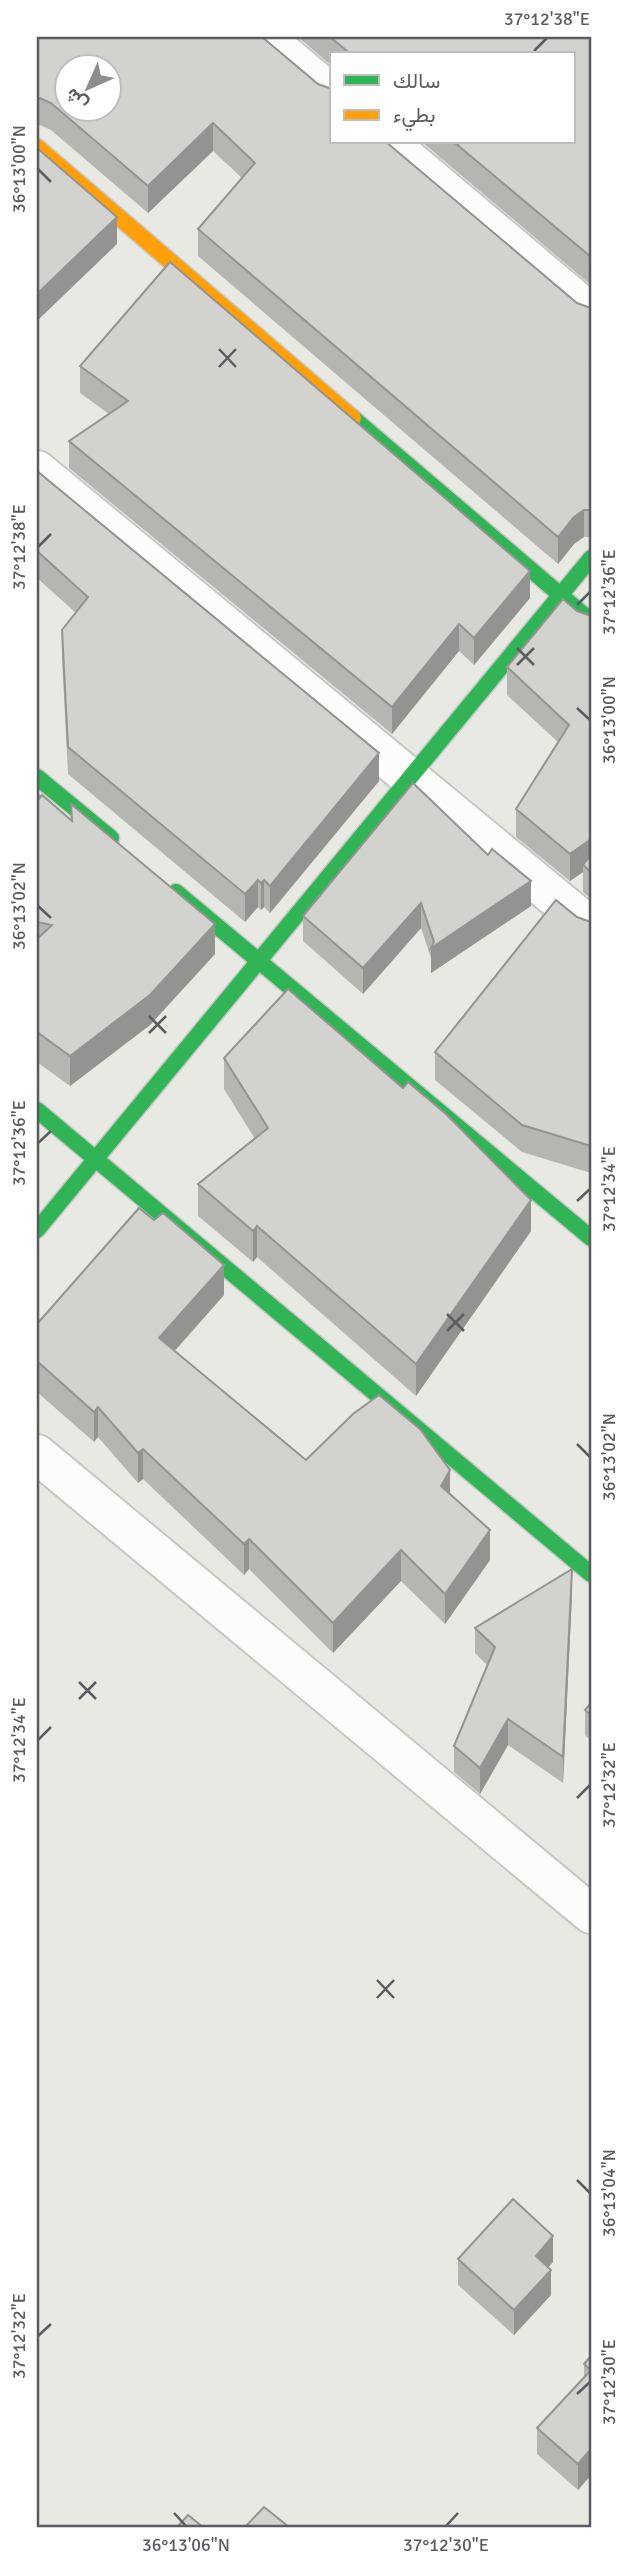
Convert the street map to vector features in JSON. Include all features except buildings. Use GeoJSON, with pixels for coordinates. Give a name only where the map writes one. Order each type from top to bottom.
{"type":"FeatureCollection","features":[{"type":"Feature","properties":{"kind":"street"},"geometry":{"type":"LineString","coordinates":[[264,37],[330,92]]}},
{"type":"Feature","properties":{"kind":"street"},"geometry":{"type":"LineString","coordinates":[[390,144],[591,313]]}},
{"type":"Feature","properties":{"kind":"street"},"geometry":{"type":"LineString","coordinates":[[37,147],[591,621]]}},
{"type":"Feature","properties":{"kind":"street"},"geometry":{"type":"LineString","coordinates":[[37,470],[591,927]]}},
{"type":"Feature","properties":{"kind":"street"},"geometry":{"type":"LineString","coordinates":[[37,1230],[591,558]]}},
{"type":"Feature","properties":{"kind":"street"},"geometry":{"type":"LineString","coordinates":[[37,777],[122,847]]}},
{"type":"Feature","properties":{"kind":"street"},"geometry":{"type":"LineString","coordinates":[[164,883],[591,1238]]}},
{"type":"Feature","properties":{"kind":"street"},"geometry":{"type":"LineString","coordinates":[[37,1110],[591,1574]]}},
{"type":"Feature","properties":{"kind":"street"},"geometry":{"type":"LineString","coordinates":[[37,1454],[591,1914]]}},
{"type":"Feature","properties":{"kind":"traffic: fast"},"geometry":{"type":"LineString","coordinates":[[353,418],[591,621]]}},
{"type":"Feature","properties":{"kind":"traffic: fast"},"geometry":{"type":"LineString","coordinates":[[37,1230],[591,558]]}},
{"type":"Feature","properties":{"kind":"traffic: fast"},"geometry":{"type":"LineString","coordinates":[[37,777],[111,838]]}},
{"type":"Feature","properties":{"kind":"traffic: fast"},"geometry":{"type":"LineString","coordinates":[[176,892],[591,1238]]}},
{"type":"Feature","properties":{"kind":"traffic: fast"},"geometry":{"type":"LineString","coordinates":[[37,1110],[591,1574]]}},
{"type":"Feature","properties":{"kind":"traffic: slow"},"geometry":{"type":"LineString","coordinates":[[37,147],[353,418]]}}]}
